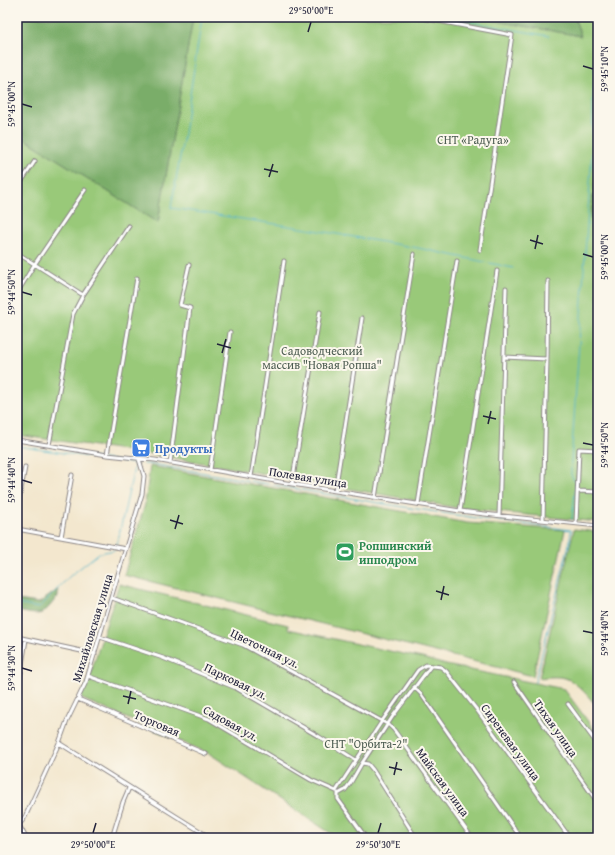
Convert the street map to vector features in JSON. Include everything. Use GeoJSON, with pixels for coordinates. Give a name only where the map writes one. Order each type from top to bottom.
{"type":"FeatureCollection","features":[{"type":"Feature","properties":{"kind":"street"},"geometry":{"type":"LineString","coordinates":[[416,17],[512,35],[480,250]]}},
{"type":"Feature","properties":{"kind":"street"},"geometry":{"type":"LineString","coordinates":[[17,188],[35,161]]}},
{"type":"Feature","properties":{"kind":"street"},"geometry":{"type":"LineString","coordinates":[[17,293],[34,265],[85,190]]}},
{"type":"Feature","properties":{"kind":"street"},"geometry":{"type":"LineString","coordinates":[[49,445],[73,314],[83,295],[129,226]]}},
{"type":"Feature","properties":{"kind":"street"},"geometry":{"type":"LineString","coordinates":[[17,253],[83,295]]}},
{"type":"Feature","properties":{"kind":"street"},"geometry":{"type":"LineString","coordinates":[[376,498],[414,254]]}},
{"type":"Feature","properties":{"kind":"street"},"geometry":{"type":"LineString","coordinates":[[418,504],[457,261]]}},
{"type":"Feature","properties":{"kind":"street"},"geometry":{"type":"LineString","coordinates":[[251,477],[284,262]]}},
{"type":"Feature","properties":{"kind":"street"},"geometry":{"type":"LineString","coordinates":[[170,463],[190,308],[180,305],[189,265]]}},
{"type":"Feature","properties":{"kind":"street"},"geometry":{"type":"LineString","coordinates":[[460,511],[497,271]]}},
{"type":"Feature","properties":{"kind":"street"},"geometry":{"type":"LineString","coordinates":[[107,456],[137,278]]}},
{"type":"Feature","properties":{"kind":"street"},"geometry":{"type":"LineString","coordinates":[[543,520],[548,281]]}},
{"type":"Feature","properties":{"kind":"street"},"geometry":{"type":"LineString","coordinates":[[499,516],[506,288]]}},
{"type":"Feature","properties":{"kind":"street"},"geometry":{"type":"LineString","coordinates":[[292,484],[320,312]]}},
{"type":"Feature","properties":{"kind":"street"},"geometry":{"type":"LineString","coordinates":[[335,491],[362,318]]}},
{"type":"Feature","properties":{"kind":"street"},"geometry":{"type":"LineString","coordinates":[[210,470],[230,332]]}},
{"type":"Feature","properties":{"kind":"street"},"geometry":{"type":"LineString","coordinates":[[504,357],[547,359]]}},
{"type":"Feature","properties":{"kind":"street"},"geometry":{"type":"LineString","coordinates":[[598,370],[596,398],[596,403],[598,404]]}},
{"type":"Feature","properties":{"kind":"street","name":"Полевая улица"},"geometry":{"type":"LineString","coordinates":[[17,440],[107,456],[170,463],[460,511],[598,526]]}},
{"type":"Feature","properties":{"kind":"street"},"geometry":{"type":"LineString","coordinates":[[576,524],[579,449],[598,450]]}},
{"type":"Feature","properties":{"kind":"street","name":"Михайловская улица"},"geometry":{"type":"LineString","coordinates":[[18,824],[25,817],[88,676],[142,494],[144,476],[139,459]]}},
{"type":"Feature","properties":{"kind":"street"},"geometry":{"type":"LineString","coordinates":[[17,511],[25,467]]}},
{"type":"Feature","properties":{"kind":"street"},"geometry":{"type":"LineString","coordinates":[[60,537],[72,475]]}},
{"type":"Feature","properties":{"kind":"street"},"geometry":{"type":"LineString","coordinates":[[578,491],[598,492]]}},
{"type":"Feature","properties":{"kind":"street"},"geometry":{"type":"LineString","coordinates":[[17,529],[126,549]]}},
{"type":"Feature","properties":{"kind":"street","name":"Цветочная ул."},"geometry":{"type":"LineString","coordinates":[[112,598],[243,645],[382,721]]}},
{"type":"Feature","properties":{"kind":"street"},"geometry":{"type":"LineString","coordinates":[[17,637],[95,654]]}},
{"type":"Feature","properties":{"kind":"street","name":"Парковая ул."},"geometry":{"type":"LineString","coordinates":[[100,637],[164,658],[236,688],[356,760]]}},
{"type":"Feature","properties":{"kind":"street"},"geometry":{"type":"LineString","coordinates":[[17,697],[26,639]]}},
{"type":"Feature","properties":{"kind":"street"},"geometry":{"type":"LineString","coordinates":[[366,838],[338,798],[337,792],[356,760],[418,670],[426,665],[430,666]]}},
{"type":"Feature","properties":{"kind":"street"},"geometry":{"type":"LineString","coordinates":[[337,792],[345,790],[351,782],[362,763],[430,666]]}},
{"type":"Feature","properties":{"kind":"street","name":"Сиреневая улица"},"geometry":{"type":"LineString","coordinates":[[430,666],[441,667],[446,671],[477,710],[570,838]]}},
{"type":"Feature","properties":{"kind":"street","name":"Садовая ул."},"geometry":{"type":"LineString","coordinates":[[88,676],[209,719],[311,780],[337,792]]}},
{"type":"Feature","properties":{"kind":"street","name":"Тихая улица"},"geometry":{"type":"LineString","coordinates":[[514,682],[598,803]]}},
{"type":"Feature","properties":{"kind":"street"},"geometry":{"type":"LineString","coordinates":[[414,687],[421,694],[521,838]]}},
{"type":"Feature","properties":{"kind":"street","name":"Торговая"},"geometry":{"type":"LineString","coordinates":[[78,699],[206,754]]}},
{"type":"Feature","properties":{"kind":"street"},"geometry":{"type":"LineString","coordinates":[[568,704],[598,745]]}},
{"type":"Feature","properties":{"kind":"street","name":"Майская улица"},"geometry":{"type":"LineString","coordinates":[[382,721],[394,730],[472,838]]}},
{"type":"Feature","properties":{"kind":"street"},"geometry":{"type":"LineString","coordinates":[[59,743],[211,838]]}},
{"type":"Feature","properties":{"kind":"street"},"geometry":{"type":"LineString","coordinates":[[362,763],[368,764],[373,770],[416,838]]}},
{"type":"Feature","properties":{"kind":"street"},"geometry":{"type":"LineString","coordinates":[[112,838],[122,802],[129,788]]}},
{"type":"Feature","properties":{"kind":"street"},"geometry":{"type":"LineString","coordinates":[[18,824],[26,838]]}},
{"type":"Feature","properties":{"kind":"green space"},"geometry":{"type":"Polygon","coordinates":[[[17,17],[193,17],[158,223],[17,134],[17,17]]]}},
{"type":"Feature","properties":{"kind":"green space","name":"Садоводческий массив \"Новая Ропша\""},"geometry":{"type":"Polygon","coordinates":[[[193,17],[473,17],[581,36],[574,17],[598,17],[598,178],[595,186],[596,194],[592,196],[591,218],[598,219],[598,522],[458,508],[152,454],[17,435],[17,134],[158,223],[193,17]]]}},
{"type":"Feature","properties":{"kind":"green space"},"geometry":{"type":"Polygon","coordinates":[[[473,17],[574,17],[581,36],[473,17]]]}},
{"type":"Feature","properties":{"kind":"green space"},"geometry":{"type":"Polygon","coordinates":[[[598,178],[598,219],[591,219],[592,196],[595,194],[594,190],[598,178]]]}},
{"type":"Feature","properties":{"kind":"green space","name":"Ропшинский ипподром"},"geometry":{"type":"Polygon","coordinates":[[[150,466],[467,523],[565,530],[533,676],[124,575],[145,504],[150,466]]]}},
{"type":"Feature","properties":{"kind":"green space"},"geometry":{"type":"Polygon","coordinates":[[[574,529],[598,532],[598,708],[583,691],[569,680],[559,677],[539,678],[574,529]]]}},
{"type":"Feature","properties":{"kind":"green space","name":"СНТ \"Орбита-2\""},"geometry":{"type":"Polygon","coordinates":[[[119,584],[288,625],[288,629],[422,658],[446,665],[564,689],[598,735],[598,838],[338,838],[210,754],[80,698],[88,682],[119,584]]]}},
{"type":"Feature","properties":{"kind":"green space"},"geometry":{"type":"Polygon","coordinates":[[[58,590],[58,597],[42,613],[36,614],[17,611],[17,600],[39,603],[58,590]]]}},
{"type":"Feature","properties":{"kind":"waterway"},"geometry":{"type":"LineString","coordinates":[[202,17],[171,208],[418,248],[513,268]]}},
{"type":"Feature","properties":{"kind":"waterway"},"geometry":{"type":"LineString","coordinates":[[572,520],[576,484],[571,475],[571,463],[592,151],[593,101],[598,17]]}},
{"type":"Feature","properties":{"kind":"waterway"},"geometry":{"type":"LineString","coordinates":[[448,18],[549,36]]}},
{"type":"Feature","properties":{"kind":"waterway"},"geometry":{"type":"LineString","coordinates":[[17,446],[137,464]]}},
{"type":"Feature","properties":{"kind":"waterway"},"geometry":{"type":"LineString","coordinates":[[117,544],[135,464]]}},
{"type":"Feature","properties":{"kind":"waterway"},"geometry":{"type":"LineString","coordinates":[[144,464],[490,520]]}},
{"type":"Feature","properties":{"kind":"waterway"},"geometry":{"type":"LineString","coordinates":[[494,520],[571,530],[570,540],[535,682]]}},
{"type":"Feature","properties":{"kind":"waterway"},"geometry":{"type":"LineString","coordinates":[[17,604],[39,608],[70,576],[99,553],[115,550]]}},
{"type":"Feature","properties":{"kind":"place","name":"Продукты"},"geometry":{"type":"Point","coordinates":[141,448]}},
{"type":"Feature","properties":{"kind":"place","name":"Ропшинский ипподром"},"geometry":{"type":"Point","coordinates":[345,552]}},
{"type":"Feature","properties":{"kind":"park label","name":"СНТ «Радуга»"},"geometry":{"type":"Point","coordinates":[473,139]}}]}
